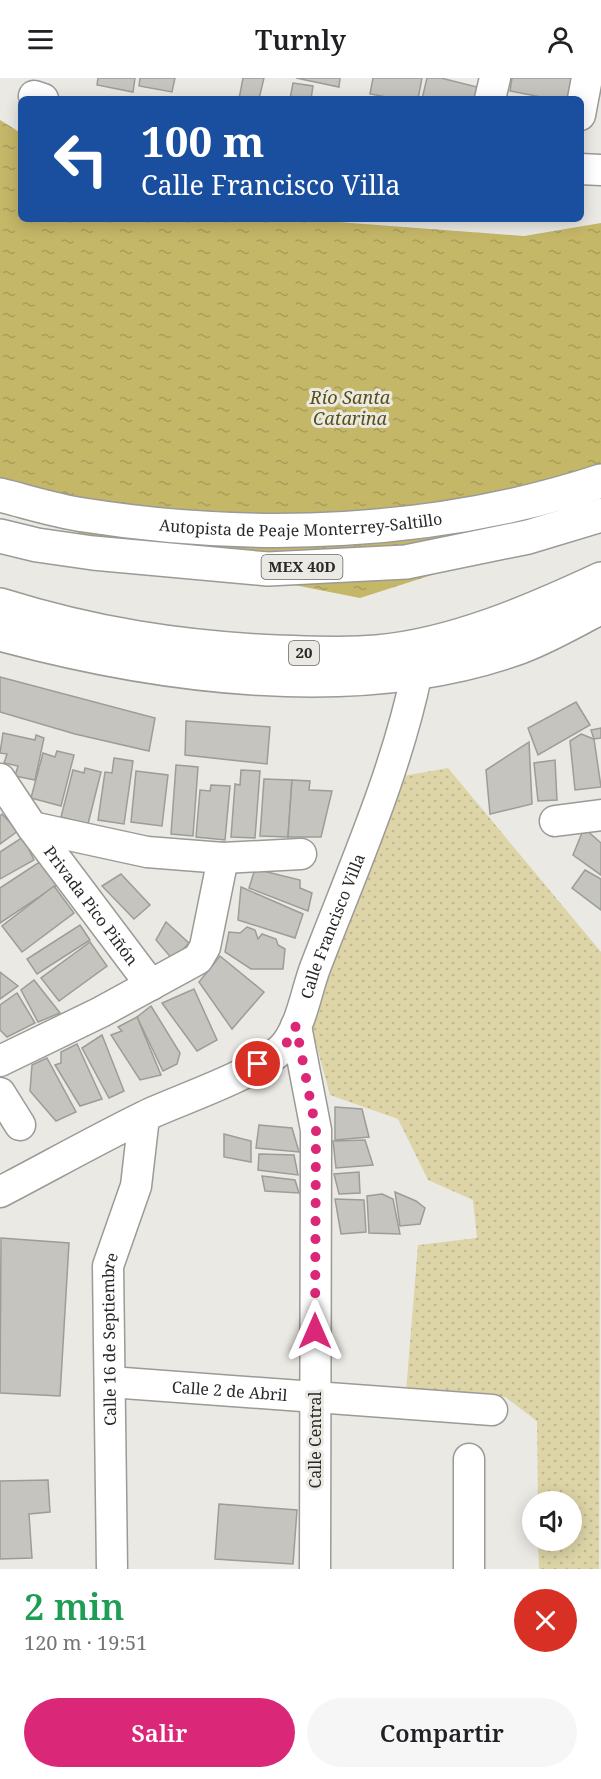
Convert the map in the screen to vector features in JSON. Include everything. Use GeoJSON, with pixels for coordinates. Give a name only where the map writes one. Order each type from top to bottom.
{"type":"FeatureCollection","features":[{"type":"Feature","properties":{"kind":"main road","name":"Autopista de Peaje Monterrey-Saltillo"},"geometry":{"type":"LineString","coordinates":[[0,495],[83,515],[180,526],[298,531],[462,514],[549,498],[601,481]]}},
{"type":"Feature","properties":{"kind":"main road","name":"MEX 40D"},"geometry":{"type":"LineString","coordinates":[[0,536],[37,545],[93,553],[268,569],[405,562],[528,537],[601,515]]}},
{"type":"Feature","properties":{"kind":"main road","name":"20"},"geometry":{"type":"LineString","coordinates":[[0,605],[69,626],[173,644],[323,654],[378,652],[416,645],[509,620],[601,579]]}},
{"type":"Feature","properties":{"kind":"main road","name":"20"},"geometry":{"type":"LineString","coordinates":[[0,634],[71,653],[132,665],[251,678],[376,677],[469,662],[520,647],[601,607]]}},
{"type":"Feature","properties":{"kind":"street"},"geometry":{"type":"LineString","coordinates":[[491,96],[495,78]]}},
{"type":"Feature","properties":{"kind":"street"},"geometry":{"type":"LineString","coordinates":[[584,96],[587,78]]}},
{"type":"Feature","properties":{"kind":"street"},"geometry":{"type":"LineString","coordinates":[[584,169],[601,170]]}},
{"type":"Feature","properties":{"kind":"street","name":"Calle Francisco Villa"},"geometry":{"type":"LineString","coordinates":[[0,1192],[144,1117],[272,1056],[286,1044],[296,1026],[314,970],[406,724],[417,672]]}},
{"type":"Feature","properties":{"kind":"street","name":"Privada Pico Piñón"},"geometry":{"type":"LineString","coordinates":[[0,779],[32,827],[152,985]]}},
{"type":"Feature","properties":{"kind":"street"},"geometry":{"type":"LineString","coordinates":[[555,820],[601,815]]}},
{"type":"Feature","properties":{"kind":"street","name":"Privada Pico Piñón"},"geometry":{"type":"LineString","coordinates":[[32,827],[147,852],[223,858],[301,854]]}},
{"type":"Feature","properties":{"kind":"street"},"geometry":{"type":"LineString","coordinates":[[0,1061],[152,985],[198,959],[205,947],[223,858]]}},
{"type":"Feature","properties":{"kind":"street","name":"Calle Central"},"geometry":{"type":"LineString","coordinates":[[296,1026],[316,1130],[315,1569]]}},
{"type":"Feature","properties":{"kind":"street"},"geometry":{"type":"LineString","coordinates":[[0,1093],[20,1125]]}},
{"type":"Feature","properties":{"kind":"street","name":"Calle 16 de Septiembre"},"geometry":{"type":"LineString","coordinates":[[112,1569],[108,1266],[136,1185],[144,1117]]}},
{"type":"Feature","properties":{"kind":"street","name":"Calle 2 de Abril"},"geometry":{"type":"LineString","coordinates":[[110,1382],[492,1410]]}},
{"type":"Feature","properties":{"kind":"street"},"geometry":{"type":"LineString","coordinates":[[469,1459],[469,1569]]}},
{"type":"Feature","properties":{"kind":"shaded area"},"geometry":{"type":"Polygon","coordinates":[[[448,768],[601,952],[599,1569],[539,1569],[538,1551],[582,1551],[582,1491],[538,1491],[537,1421],[505,1397],[406,1392],[418,1245],[477,1238],[473,1200],[428,1180],[398,1119],[330,1095],[311,1025],[322,974],[398,777],[448,768]]]}},
{"type":"Feature","properties":{"kind":"water","name":"Río Santa Catarina"},"geometry":{"type":"Polygon","coordinates":[[[0,120],[18,131],[18,222],[338,222],[524,236],[601,223],[601,521],[360,598],[107,548],[0,491],[0,120]]]}},
{"type":"Feature","properties":{"kind":"building"},"geometry":{"type":"Polygon","coordinates":[[[98,78],[135,78],[133,92],[97,85],[98,78]]]}},
{"type":"Feature","properties":{"kind":"building"},"geometry":{"type":"Polygon","coordinates":[[[140,78],[175,78],[172,92],[139,86],[140,78]]]}},
{"type":"Feature","properties":{"kind":"building"},"geometry":{"type":"Polygon","coordinates":[[[243,78],[264,78],[260,96],[240,96],[243,78]]]}},
{"type":"Feature","properties":{"kind":"building"},"geometry":{"type":"Polygon","coordinates":[[[296,78],[340,78],[339,87],[296,78]]]}},
{"type":"Feature","properties":{"kind":"building"},"geometry":{"type":"Polygon","coordinates":[[[373,78],[422,78],[419,96],[370,94],[373,78]]]}},
{"type":"Feature","properties":{"kind":"building"},"geometry":{"type":"Polygon","coordinates":[[[427,78],[441,78],[481,88],[479,96],[423,96],[427,78]]]}},
{"type":"Feature","properties":{"kind":"building"},"geometry":{"type":"Polygon","coordinates":[[[512,78],[574,78],[571,96],[536,96],[510,91],[512,78]]]}},
{"type":"Feature","properties":{"kind":"building"},"geometry":{"type":"Polygon","coordinates":[[[293,83],[313,86],[311,96],[291,96],[293,83]]]}},
{"type":"Feature","properties":{"kind":"building"},"geometry":{"type":"Polygon","coordinates":[[[0,677],[155,718],[149,751],[75,734],[0,712],[0,677]]]}},
{"type":"Feature","properties":{"kind":"building"},"geometry":{"type":"Polygon","coordinates":[[[576,702],[590,725],[538,755],[528,728],[576,702]]]}},
{"type":"Feature","properties":{"kind":"building"},"geometry":{"type":"Polygon","coordinates":[[[186,721],[270,727],[267,764],[185,755],[186,721]]]}},
{"type":"Feature","properties":{"kind":"building"},"geometry":{"type":"Polygon","coordinates":[[[601,728],[601,738],[594,739],[591,730],[601,728]]]}},
{"type":"Feature","properties":{"kind":"building"},"geometry":{"type":"Polygon","coordinates":[[[3,733],[35,740],[36,735],[44,738],[35,780],[15,776],[18,766],[4,763],[7,754],[0,753],[3,733]]]}},
{"type":"Feature","properties":{"kind":"building"},"geometry":{"type":"Polygon","coordinates":[[[581,734],[594,739],[601,787],[575,790],[570,741],[581,734]]]}},
{"type":"Feature","properties":{"kind":"building"},"geometry":{"type":"Polygon","coordinates":[[[529,742],[532,804],[490,814],[486,770],[529,742]]]}},
{"type":"Feature","properties":{"kind":"building"},"geometry":{"type":"Polygon","coordinates":[[[57,751],[74,755],[61,806],[31,798],[43,753],[55,757],[57,751]]]}},
{"type":"Feature","properties":{"kind":"building"},"geometry":{"type":"Polygon","coordinates":[[[114,758],[133,761],[124,824],[98,820],[105,772],[112,773],[114,758]]]}},
{"type":"Feature","properties":{"kind":"building"},"geometry":{"type":"Polygon","coordinates":[[[555,760],[557,800],[538,801],[534,763],[555,760]]]}},
{"type":"Feature","properties":{"kind":"building"},"geometry":{"type":"Polygon","coordinates":[[[176,765],[198,767],[193,836],[171,834],[176,765]]]}},
{"type":"Feature","properties":{"kind":"building"},"geometry":{"type":"Polygon","coordinates":[[[85,768],[101,772],[88,824],[61,817],[73,770],[84,773],[85,768]]]}},
{"type":"Feature","properties":{"kind":"building"},"geometry":{"type":"Polygon","coordinates":[[[241,770],[260,771],[255,838],[231,837],[235,784],[240,785],[241,770]]]}},
{"type":"Feature","properties":{"kind":"building"},"geometry":{"type":"Polygon","coordinates":[[[136,771],[168,775],[162,826],[131,822],[136,771]]]}},
{"type":"Feature","properties":{"kind":"building"},"geometry":{"type":"Polygon","coordinates":[[[264,779],[292,780],[288,837],[260,836],[264,779]]]}},
{"type":"Feature","properties":{"kind":"building"},"geometry":{"type":"Polygon","coordinates":[[[292,780],[310,781],[309,790],[332,791],[321,837],[288,837],[292,780]]]}},
{"type":"Feature","properties":{"kind":"building"},"geometry":{"type":"Polygon","coordinates":[[[211,785],[230,786],[225,840],[196,837],[200,790],[210,791],[211,785]]]}},
{"type":"Feature","properties":{"kind":"building"},"geometry":{"type":"Polygon","coordinates":[[[2,814],[18,831],[0,844],[0,816],[2,814]]]}},
{"type":"Feature","properties":{"kind":"building"},"geometry":{"type":"Polygon","coordinates":[[[584,828],[601,843],[601,875],[573,855],[584,828]]]}},
{"type":"Feature","properties":{"kind":"building"},"geometry":{"type":"Polygon","coordinates":[[[23,837],[34,860],[0,879],[0,852],[23,837]]]}},
{"type":"Feature","properties":{"kind":"building"},"geometry":{"type":"Polygon","coordinates":[[[41,861],[57,885],[0,923],[0,888],[41,861]]]}},
{"type":"Feature","properties":{"kind":"building"},"geometry":{"type":"Polygon","coordinates":[[[255,869],[300,880],[300,888],[312,893],[308,911],[249,888],[255,869]]]}},
{"type":"Feature","properties":{"kind":"building"},"geometry":{"type":"Polygon","coordinates":[[[585,870],[601,879],[601,910],[572,888],[585,870]]]}},
{"type":"Feature","properties":{"kind":"building"},"geometry":{"type":"Polygon","coordinates":[[[121,874],[150,905],[134,919],[102,886],[121,874]]]}},
{"type":"Feature","properties":{"kind":"building"},"geometry":{"type":"Polygon","coordinates":[[[54,886],[74,913],[22,952],[2,926],[54,886]]]}},
{"type":"Feature","properties":{"kind":"building"},"geometry":{"type":"Polygon","coordinates":[[[241,887],[303,914],[295,938],[238,920],[241,887]]]}},
{"type":"Feature","properties":{"kind":"building"},"geometry":{"type":"Polygon","coordinates":[[[166,922],[189,943],[173,960],[156,940],[166,922]]]}},
{"type":"Feature","properties":{"kind":"building"},"geometry":{"type":"Polygon","coordinates":[[[80,925],[90,940],[37,974],[27,959],[80,925]]]}},
{"type":"Feature","properties":{"kind":"building"},"geometry":{"type":"Polygon","coordinates":[[[247,927],[255,930],[258,939],[262,934],[276,939],[278,945],[285,949],[283,969],[251,969],[225,952],[229,932],[240,933],[247,927]]]}},
{"type":"Feature","properties":{"kind":"building"},"geometry":{"type":"Polygon","coordinates":[[[90,942],[107,966],[59,1001],[41,978],[90,942]]]}},
{"type":"Feature","properties":{"kind":"building"},"geometry":{"type":"Polygon","coordinates":[[[220,956],[264,992],[232,1029],[199,982],[220,956]]]}},
{"type":"Feature","properties":{"kind":"building"},"geometry":{"type":"Polygon","coordinates":[[[0,972],[18,986],[0,999],[0,972]]]}},
{"type":"Feature","properties":{"kind":"building"},"geometry":{"type":"Polygon","coordinates":[[[34,980],[60,1013],[38,1022],[21,990],[34,980]]]}},
{"type":"Feature","properties":{"kind":"building"},"geometry":{"type":"Polygon","coordinates":[[[194,989],[217,1040],[197,1051],[162,1003],[194,989]]]}},
{"type":"Feature","properties":{"kind":"building"},"geometry":{"type":"Polygon","coordinates":[[[17,993],[35,1023],[7,1037],[0,1030],[0,1005],[17,993]]]}},
{"type":"Feature","properties":{"kind":"building"},"geometry":{"type":"Polygon","coordinates":[[[151,1006],[180,1053],[177,1064],[163,1071],[137,1017],[151,1006]]]}},
{"type":"Feature","properties":{"kind":"building"},"geometry":{"type":"Polygon","coordinates":[[[137,1017],[161,1075],[140,1080],[111,1035],[122,1031],[118,1027],[137,1017]]]}},
{"type":"Feature","properties":{"kind":"building"},"geometry":{"type":"Polygon","coordinates":[[[102,1035],[124,1091],[109,1098],[82,1048],[102,1035]]]}},
{"type":"Feature","properties":{"kind":"building"},"geometry":{"type":"Polygon","coordinates":[[[77,1044],[102,1099],[80,1106],[55,1065],[61,1063],[61,1052],[77,1044]]]}},
{"type":"Feature","properties":{"kind":"building"},"geometry":{"type":"Polygon","coordinates":[[[47,1058],[76,1112],[56,1121],[30,1091],[32,1065],[47,1058]]]}},
{"type":"Feature","properties":{"kind":"building"},"geometry":{"type":"Polygon","coordinates":[[[335,1107],[362,1109],[369,1137],[335,1140],[335,1107]]]}},
{"type":"Feature","properties":{"kind":"building"},"geometry":{"type":"Polygon","coordinates":[[[259,1125],[292,1128],[299,1152],[256,1148],[259,1125]]]}},
{"type":"Feature","properties":{"kind":"building"},"geometry":{"type":"Polygon","coordinates":[[[224,1134],[251,1141],[251,1162],[224,1157],[224,1134]]]}},
{"type":"Feature","properties":{"kind":"building"},"geometry":{"type":"Polygon","coordinates":[[[365,1140],[373,1165],[336,1168],[333,1141],[365,1140]]]}},
{"type":"Feature","properties":{"kind":"building"},"geometry":{"type":"Polygon","coordinates":[[[259,1154],[294,1155],[298,1175],[258,1170],[259,1154]]]}},
{"type":"Feature","properties":{"kind":"building"},"geometry":{"type":"Polygon","coordinates":[[[359,1172],[360,1193],[339,1194],[334,1174],[359,1172]]]}},
{"type":"Feature","properties":{"kind":"building"},"geometry":{"type":"Polygon","coordinates":[[[262,1176],[295,1180],[299,1193],[265,1191],[262,1176]]]}},
{"type":"Feature","properties":{"kind":"building"},"geometry":{"type":"Polygon","coordinates":[[[395,1192],[416,1201],[425,1208],[420,1224],[400,1226],[395,1192]]]}},
{"type":"Feature","properties":{"kind":"building"},"geometry":{"type":"Polygon","coordinates":[[[382,1194],[393,1199],[400,1234],[369,1233],[367,1196],[382,1194]]]}},
{"type":"Feature","properties":{"kind":"building"},"geometry":{"type":"Polygon","coordinates":[[[335,1199],[364,1200],[366,1232],[341,1234],[335,1199]]]}},
{"type":"Feature","properties":{"kind":"building"},"geometry":{"type":"Polygon","coordinates":[[[1,1238],[69,1243],[60,1396],[0,1393],[1,1238]]]}},
{"type":"Feature","properties":{"kind":"building"},"geometry":{"type":"Polygon","coordinates":[[[48,1480],[50,1512],[29,1514],[32,1558],[0,1559],[0,1481],[48,1480]]]}},
{"type":"Feature","properties":{"kind":"building"},"geometry":{"type":"Polygon","coordinates":[[[219,1504],[297,1510],[293,1564],[215,1559],[219,1504]]]}},
{"type":"Feature","properties":{"kind":"route"},"geometry":{"type":"LineString","coordinates":[[258,1064],[286,1044],[296,1026],[316,1130],[315,1331]]}}]}
